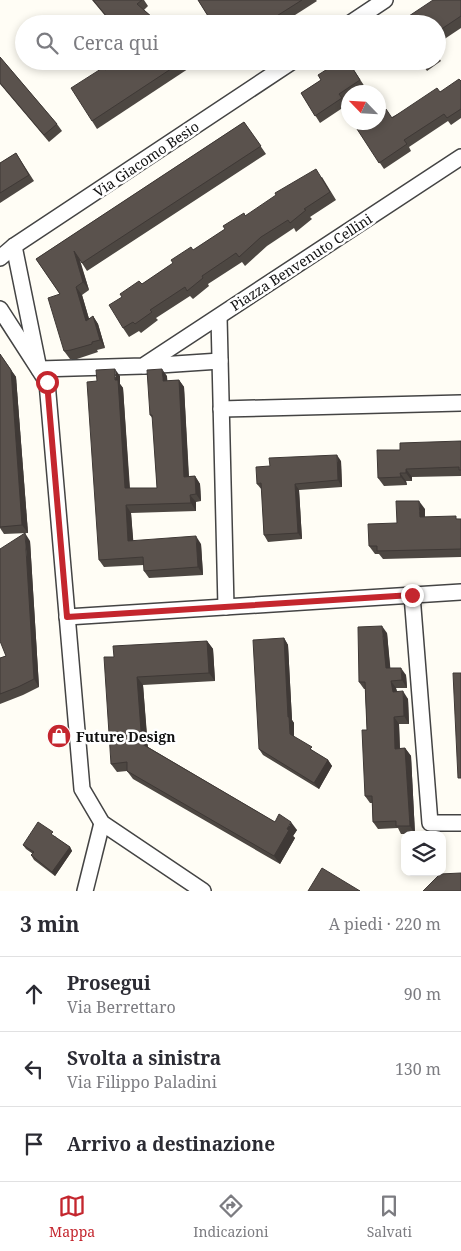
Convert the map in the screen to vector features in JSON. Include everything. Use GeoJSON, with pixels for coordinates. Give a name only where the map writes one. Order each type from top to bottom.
{"type":"FeatureCollection","features":[{"type":"Feature","properties":{"kind":"street"},"geometry":{"type":"LineString","coordinates":[[363,15],[385,0]]}},
{"type":"Feature","properties":{"kind":"street","name":"Via Giacomo Besio"},"geometry":{"type":"LineString","coordinates":[[0,258],[14,246],[279,70]]}},
{"type":"Feature","properties":{"kind":"street","name":"Piazza Benvenuto Cellini"},"geometry":{"type":"LineString","coordinates":[[226,607],[218,317],[461,157]]}},
{"type":"Feature","properties":{"kind":"street"},"geometry":{"type":"LineString","coordinates":[[14,246],[39,369]]}},
{"type":"Feature","properties":{"kind":"street"},"geometry":{"type":"LineString","coordinates":[[0,309],[47,382],[82,790],[102,824],[204,891]]}},
{"type":"Feature","properties":{"kind":"street"},"geometry":{"type":"LineString","coordinates":[[143,366],[218,317]]}},
{"type":"Feature","properties":{"kind":"street"},"geometry":{"type":"LineString","coordinates":[[39,369],[143,366],[220,361]]}},
{"type":"Feature","properties":{"kind":"street"},"geometry":{"type":"LineString","coordinates":[[221,409],[461,403]]}},
{"type":"Feature","properties":{"kind":"street"},"geometry":{"type":"LineString","coordinates":[[67,617],[461,592]]}},
{"type":"Feature","properties":{"kind":"street"},"geometry":{"type":"LineString","coordinates":[[412,595],[430,823],[461,823]]}},
{"type":"Feature","properties":{"kind":"street"},"geometry":{"type":"LineString","coordinates":[[85,891],[102,824]]}},
{"type":"Feature","properties":{"kind":"building"},"geometry":{"type":"Polygon","coordinates":[[[93,0],[142,0],[137,4],[150,15],[106,15],[93,0]]]}},
{"type":"Feature","properties":{"kind":"building"},"geometry":{"type":"Polygon","coordinates":[[[198,0],[302,0],[278,15],[207,15],[198,0]]]}},
{"type":"Feature","properties":{"kind":"building"},"geometry":{"type":"Polygon","coordinates":[[[433,0],[461,0],[461,16],[446,26],[446,15],[410,15],[433,0]]]}},
{"type":"Feature","properties":{"kind":"building"},"geometry":{"type":"Polygon","coordinates":[[[0,57],[57,124],[44,135],[0,83],[0,57]]]}},
{"type":"Feature","properties":{"kind":"building"},"geometry":{"type":"Polygon","coordinates":[[[99,70],[169,70],[92,121],[71,88],[99,70]]]}},
{"type":"Feature","properties":{"kind":"building"},"geometry":{"type":"Polygon","coordinates":[[[326,70],[354,70],[360,80],[352,85],[341,85],[341,93],[339,94],[341,99],[315,116],[301,93],[321,80],[318,75],[326,70]]]}},
{"type":"Feature","properties":{"kind":"building"},"geometry":{"type":"Polygon","coordinates":[[[459,79],[461,81],[461,109],[447,118],[444,114],[404,140],[407,144],[379,163],[358,130],[386,130],[386,109],[392,118],[437,88],[440,92],[459,79]]]}},
{"type":"Feature","properties":{"kind":"building"},"geometry":{"type":"Polygon","coordinates":[[[244,122],[261,146],[82,263],[74,251],[83,282],[76,287],[86,321],[93,316],[100,340],[64,351],[48,298],[60,294],[36,259],[244,122]]]}},
{"type":"Feature","properties":{"kind":"building"},"geometry":{"type":"Polygon","coordinates":[[[16,153],[29,175],[0,193],[0,163],[16,153]]]}},
{"type":"Feature","properties":{"kind":"building"},"geometry":{"type":"Polygon","coordinates":[[[316,169],[330,192],[304,209],[306,210],[290,223],[288,220],[261,237],[239,257],[236,253],[202,276],[203,278],[187,291],[185,287],[150,310],[152,312],[135,324],[133,322],[123,328],[109,305],[122,297],[120,294],[139,281],[142,284],[173,263],[171,260],[191,247],[193,250],[225,229],[223,226],[244,213],[245,216],[276,195],[275,193],[316,169]]]}},
{"type":"Feature","properties":{"kind":"building"},"geometry":{"type":"Polygon","coordinates":[[[0,354],[11,370],[22,525],[0,527],[0,354]]]}},
{"type":"Feature","properties":{"kind":"building"},"geometry":{"type":"Polygon","coordinates":[[[115,369],[115,380],[118,380],[125,488],[157,488],[147,370],[162,369],[163,381],[179,380],[184,477],[195,476],[196,494],[190,495],[191,503],[126,505],[128,541],[196,536],[198,567],[144,571],[143,557],[99,560],[87,382],[97,381],[96,370],[115,369]]]}},
{"type":"Feature","properties":{"kind":"building"},"geometry":{"type":"Polygon","coordinates":[[[461,441],[461,470],[459,470],[459,467],[406,469],[406,473],[400,473],[401,477],[378,478],[377,450],[400,450],[400,443],[461,441]]]}},
{"type":"Feature","properties":{"kind":"building"},"geometry":{"type":"Polygon","coordinates":[[[337,455],[338,480],[295,484],[298,533],[264,535],[261,483],[257,484],[256,467],[270,466],[269,458],[337,455]]]}},
{"type":"Feature","properties":{"kind":"building"},"geometry":{"type":"Polygon","coordinates":[[[396,501],[419,501],[420,517],[456,516],[456,519],[461,519],[461,549],[377,551],[377,546],[369,546],[368,524],[397,523],[396,501]]]}},
{"type":"Feature","properties":{"kind":"building"},"geometry":{"type":"Polygon","coordinates":[[[25,533],[34,679],[0,694],[0,658],[6,656],[0,641],[0,549],[25,533]]]}},
{"type":"Feature","properties":{"kind":"building"},"geometry":{"type":"Polygon","coordinates":[[[382,626],[386,668],[401,668],[402,680],[391,681],[393,692],[403,691],[404,716],[394,717],[395,749],[405,748],[410,826],[396,826],[396,821],[373,822],[372,796],[365,796],[362,730],[367,730],[365,682],[359,682],[358,627],[382,626]]]}},
{"type":"Feature","properties":{"kind":"building"},"geometry":{"type":"Polygon","coordinates":[[[284,638],[290,734],[312,747],[310,749],[328,760],[314,783],[259,749],[253,640],[284,638]]]}},
{"type":"Feature","properties":{"kind":"building"},"geometry":{"type":"Polygon","coordinates":[[[207,641],[209,673],[137,677],[142,744],[275,822],[279,814],[291,822],[287,829],[289,830],[274,856],[127,771],[127,762],[111,764],[104,657],[114,657],[113,646],[207,641]]]}},
{"type":"Feature","properties":{"kind":"building"},"geometry":{"type":"Polygon","coordinates":[[[453,673],[461,673],[461,778],[458,778],[453,673]]]}},
{"type":"Feature","properties":{"kind":"building"},"geometry":{"type":"Polygon","coordinates":[[[38,822],[70,847],[52,872],[31,855],[34,852],[23,845],[38,822]]]}},
{"type":"Feature","properties":{"kind":"building"},"geometry":{"type":"Polygon","coordinates":[[[322,868],[360,891],[308,891],[322,868]]]}},
{"type":"Feature","properties":{"kind":"building"},"geometry":{"type":"Polygon","coordinates":[[[461,873],[461,891],[423,891],[438,876],[446,876],[446,874],[461,873]]]}},
{"type":"Feature","properties":{"kind":"place","name":"Future Design"},"geometry":{"type":"Point","coordinates":[59,736]}},
{"type":"Feature","properties":{"kind":"route"},"geometry":{"type":"LineString","coordinates":[[47,382],[67,617],[412,595]]}}]}
